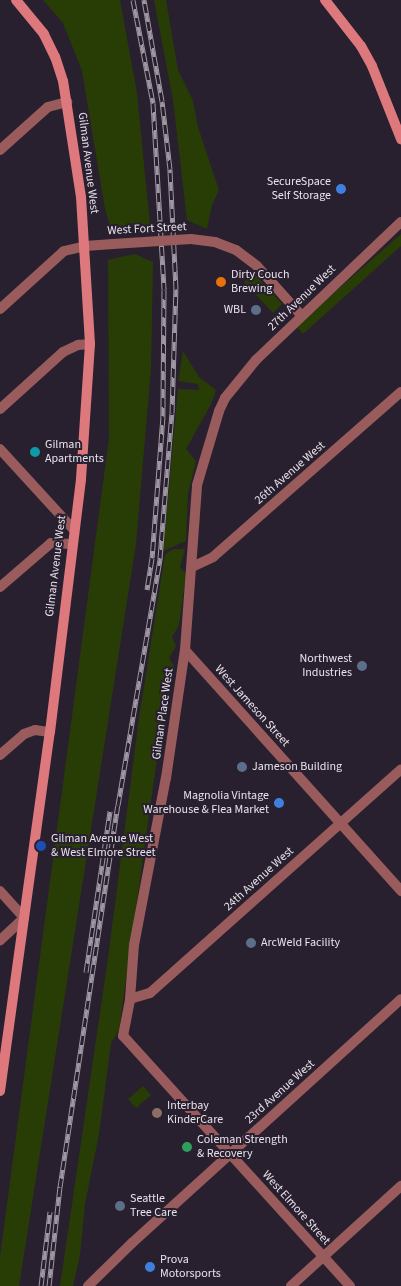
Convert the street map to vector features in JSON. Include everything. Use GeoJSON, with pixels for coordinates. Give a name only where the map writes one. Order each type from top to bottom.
{"type":"FeatureCollection","features":[{"type":"Feature","properties":{"kind":"main road","name":"Gilman Avenue West"},"geometry":{"type":"LineString","coordinates":[[0,1091],[50,732],[85,433],[90,344],[85,246],[76,153],[60,68],[50,46],[35,22],[16,0]]}},
{"type":"Feature","properties":{"kind":"main road"},"geometry":{"type":"LineString","coordinates":[[325,0],[352,32],[372,66],[401,140]]}},
{"type":"Feature","properties":{"kind":"street"},"geometry":{"type":"LineString","coordinates":[[0,150],[48,107],[67,102]]}},
{"type":"Feature","properties":{"kind":"street","name":"27th Avenue West"},"geometry":{"type":"LineString","coordinates":[[225,398],[256,360],[301,315],[401,222]]}},
{"type":"Feature","properties":{"kind":"street","name":"West Fort Street"},"geometry":{"type":"LineString","coordinates":[[0,309],[64,251],[85,246],[191,239],[215,242],[241,253],[257,266],[301,315]]}},
{"type":"Feature","properties":{"kind":"street"},"geometry":{"type":"LineString","coordinates":[[0,409],[63,352],[78,345],[90,344]]}},
{"type":"Feature","properties":{"kind":"street","name":"26th Avenue West"},"geometry":{"type":"LineString","coordinates":[[192,567],[213,557],[401,392]]}},
{"type":"Feature","properties":{"kind":"street","name":"Gilman Place West"},"geometry":{"type":"LineString","coordinates":[[123,1036],[130,999],[134,945],[166,778],[185,650],[197,485],[225,398]]}},
{"type":"Feature","properties":{"kind":"street"},"geometry":{"type":"LineString","coordinates":[[0,449],[73,529]]}},
{"type":"Feature","properties":{"kind":"street"},"geometry":{"type":"LineString","coordinates":[[0,588],[51,543],[71,544]]}},
{"type":"Feature","properties":{"kind":"street","name":"West Jameson Street"},"geometry":{"type":"LineString","coordinates":[[185,650],[401,891]]}},
{"type":"Feature","properties":{"kind":"street"},"geometry":{"type":"LineString","coordinates":[[0,755],[24,734],[35,730],[50,732]]}},
{"type":"Feature","properties":{"kind":"street","name":"24th Avenue West"},"geometry":{"type":"LineString","coordinates":[[130,999],[150,993],[401,769]]}},
{"type":"Feature","properties":{"kind":"street"},"geometry":{"type":"LineString","coordinates":[[0,891],[24,918],[0,940]]}},
{"type":"Feature","properties":{"kind":"street","name":"23rd Avenue West"},"geometry":{"type":"LineString","coordinates":[[88,1286],[229,1154],[401,999]]}},
{"type":"Feature","properties":{"kind":"street","name":"West Elmore Street"},"geometry":{"type":"LineString","coordinates":[[123,1036],[350,1286]]}},
{"type":"Feature","properties":{"kind":"street"},"geometry":{"type":"LineString","coordinates":[[291,1286],[401,1186]]}},
{"type":"Feature","properties":{"kind":"green space"},"geometry":{"type":"Polygon","coordinates":[[[43,0],[120,0],[137,93],[150,225],[111,228],[105,209],[82,71],[63,23],[43,0]]]}},
{"type":"Feature","properties":{"kind":"green space"},"geometry":{"type":"Polygon","coordinates":[[[154,0],[166,0],[178,70],[193,101],[198,127],[219,190],[212,205],[207,229],[187,220],[173,100],[154,0]]]}},
{"type":"Feature","properties":{"kind":"green space"},"geometry":{"type":"Polygon","coordinates":[[[401,234],[401,246],[303,334],[296,326],[401,234]]]}},
{"type":"Feature","properties":{"kind":"green space"},"geometry":{"type":"Polygon","coordinates":[[[135,254],[153,262],[151,368],[136,544],[19,1286],[0,1286],[0,1257],[109,438],[108,260],[135,254]]]}},
{"type":"Feature","properties":{"kind":"green space"},"geometry":{"type":"Polygon","coordinates":[[[254,273],[282,304],[273,313],[244,282],[254,273]]]}},
{"type":"Feature","properties":{"kind":"green space"},"geometry":{"type":"Polygon","coordinates":[[[183,351],[199,377],[216,390],[211,404],[186,449],[196,461],[188,494],[186,541],[163,551],[178,389],[199,390],[198,384],[178,381],[183,351]]]}},
{"type":"Feature","properties":{"kind":"green space"},"geometry":{"type":"Polygon","coordinates":[[[173,549],[185,549],[180,567],[186,574],[179,625],[172,637],[176,646],[169,658],[174,666],[156,765],[119,1030],[111,1043],[99,1134],[85,1204],[80,1255],[73,1286],[60,1286],[108,958],[139,718],[165,555],[173,549]]]}},
{"type":"Feature","properties":{"kind":"green space"},"geometry":{"type":"Polygon","coordinates":[[[143,1086],[151,1095],[136,1108],[128,1099],[143,1086]]]}},
{"type":"Feature","properties":{"kind":"railway"},"geometry":{"type":"LineString","coordinates":[[133,0],[153,103],[164,290],[163,416],[152,558],[147,590]]}},
{"type":"Feature","properties":{"kind":"railway"},"geometry":{"type":"LineString","coordinates":[[49,1286],[60,1187],[118,805],[160,558],[172,413],[176,289],[170,169],[162,101],[144,0]]}},
{"type":"Feature","properties":{"kind":"railway"},"geometry":{"type":"LineString","coordinates":[[86,972],[110,811]]}},
{"type":"Feature","properties":{"kind":"railway"},"geometry":{"type":"LineString","coordinates":[[41,1286],[50,1212]]}},
{"type":"Feature","properties":{"kind":"place","name":"SecureSpace Self Storage"},"geometry":{"type":"Point","coordinates":[341,189]}},
{"type":"Feature","properties":{"kind":"place","name":"Dirty Couch Brewing"},"geometry":{"type":"Point","coordinates":[221,282]}},
{"type":"Feature","properties":{"kind":"place","name":"WBL"},"geometry":{"type":"Point","coordinates":[256,310]}},
{"type":"Feature","properties":{"kind":"place","name":"Gilman Apartments"},"geometry":{"type":"Point","coordinates":[35,452]}},
{"type":"Feature","properties":{"kind":"place","name":"Northwest Industries"},"geometry":{"type":"Point","coordinates":[362,666]}},
{"type":"Feature","properties":{"kind":"place","name":"Jameson Building"},"geometry":{"type":"Point","coordinates":[242,767]}},
{"type":"Feature","properties":{"kind":"place","name":"Magnolia Vintage Warehouse & Flea Market"},"geometry":{"type":"Point","coordinates":[279,803]}},
{"type":"Feature","properties":{"kind":"place","name":"Gilman Avenue West & West Elmore Street"},"geometry":{"type":"Point","coordinates":[41,846]}},
{"type":"Feature","properties":{"kind":"place","name":"ArcWeld Facility"},"geometry":{"type":"Point","coordinates":[251,943]}},
{"type":"Feature","properties":{"kind":"place","name":"Interbay KinderCare"},"geometry":{"type":"Point","coordinates":[157,1113]}},
{"type":"Feature","properties":{"kind":"place","name":"Coleman Strength & Recovery"},"geometry":{"type":"Point","coordinates":[187,1147]}},
{"type":"Feature","properties":{"kind":"place","name":"Seattle Tree Care"},"geometry":{"type":"Point","coordinates":[120,1206]}},
{"type":"Feature","properties":{"kind":"place","name":"Prova Motorsports"},"geometry":{"type":"Point","coordinates":[150,1267]}}]}
